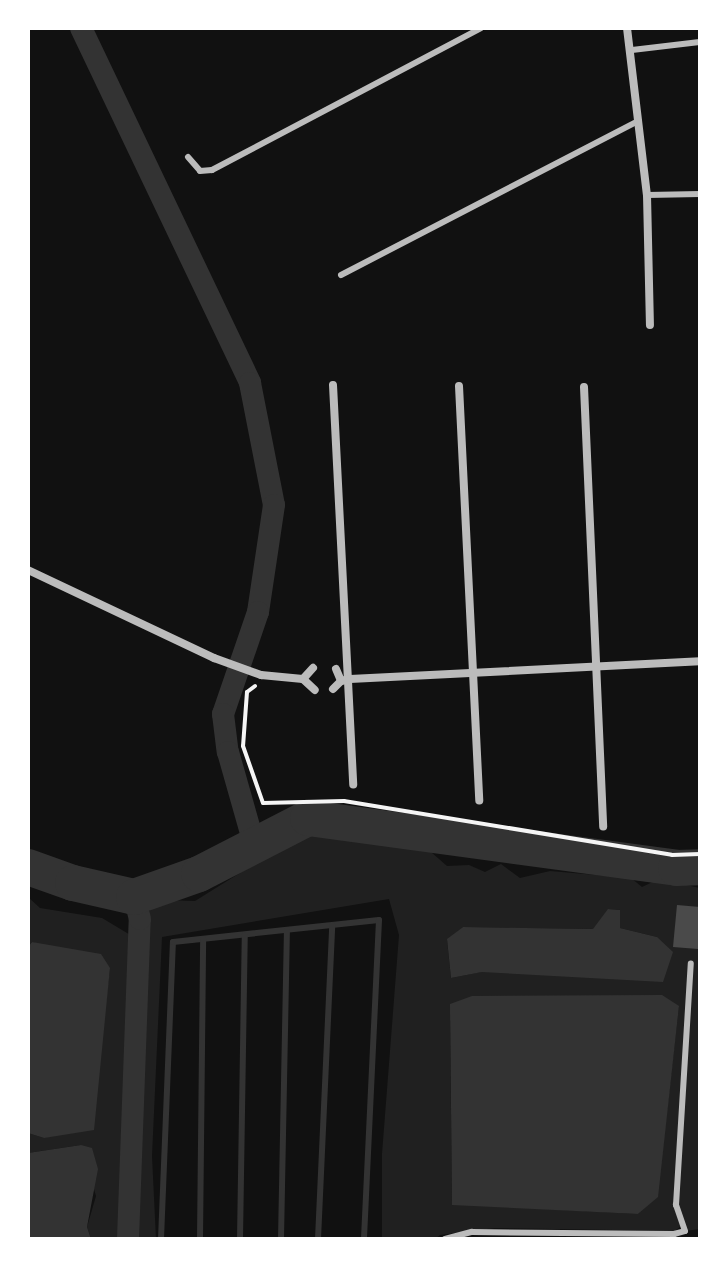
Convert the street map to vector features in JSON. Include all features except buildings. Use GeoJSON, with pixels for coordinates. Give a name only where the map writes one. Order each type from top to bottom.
{"type":"FeatureCollection","features":[{"type":"Feature","properties":{"kind":"street"},"geometry":{"type":"LineString","coordinates":[[627,28],[647,195],[650,325]]}},
{"type":"Feature","properties":{"kind":"street"},"geometry":{"type":"LineString","coordinates":[[333,385],[353,784]]}},
{"type":"Feature","properties":{"kind":"street"},"geometry":{"type":"LineString","coordinates":[[459,386],[479,801]]}},
{"type":"Feature","properties":{"kind":"street"},"geometry":{"type":"LineString","coordinates":[[584,387],[603,827]]}},
{"type":"Feature","properties":{"kind":"street"},"geometry":{"type":"LineString","coordinates":[[28,570],[214,658],[266,675],[303,679],[315,690]]}},
{"type":"Feature","properties":{"kind":"street"},"geometry":{"type":"LineString","coordinates":[[333,689],[346,680],[700,661]]}},
{"type":"Feature","properties":{"kind":"street"},"geometry":{"type":"LineString","coordinates":[[303,679],[313,668]]}},
{"type":"Feature","properties":{"kind":"street"},"geometry":{"type":"LineString","coordinates":[[336,669],[346,680]]}},
{"type":"Feature","properties":{"kind":"lane"},"geometry":{"type":"LineString","coordinates":[[188,157],[200,171],[212,170],[481,28]]}},
{"type":"Feature","properties":{"kind":"lane"},"geometry":{"type":"LineString","coordinates":[[632,50],[700,42]]}},
{"type":"Feature","properties":{"kind":"lane"},"geometry":{"type":"LineString","coordinates":[[341,275],[638,121]]}},
{"type":"Feature","properties":{"kind":"lane"},"geometry":{"type":"LineString","coordinates":[[647,195],[700,194]]}},
{"type":"Feature","properties":{"kind":"lane"},"geometry":{"type":"LineString","coordinates":[[445,1239],[472,1232],[674,1234],[685,1231],[676,1205],[691,963]]}},
{"type":"Feature","properties":{"kind":"path"},"geometry":{"type":"LineString","coordinates":[[266,675],[247,692],[243,746],[263,803],[344,801],[672,855],[700,854]]}},
{"type":"Feature","properties":{"kind":"shaded area"},"geometry":{"type":"Polygon","coordinates":[[[307,831],[431,852],[447,866],[469,865],[485,872],[501,864],[520,878],[550,871],[631,878],[642,887],[659,879],[700,888],[700,1229],[685,1231],[682,1225],[675,1231],[495,1228],[440,1235],[435,1239],[382,1239],[382,1154],[399,935],[389,899],[162,937],[152,1156],[156,1239],[91,1239],[87,1227],[96,1196],[81,1145],[28,1153],[28,1133],[44,1138],[102,1034],[110,968],[32,942],[28,947],[28,897],[40,908],[102,918],[132,936],[149,911],[164,900],[195,901],[307,831]],[[609,909],[594,929],[463,927],[447,940],[451,978],[657,937],[620,928],[620,910],[609,909]],[[679,1006],[450,1021],[452,1204],[638,1214],[657,1197],[679,1006]]]}},
{"type":"Feature","properties":{"kind":"shaded area"},"geometry":{"type":"Polygon","coordinates":[[[608,909],[620,910],[620,928],[657,937],[673,952],[663,982],[482,972],[451,978],[447,939],[463,927],[593,929],[608,909]]]}},
{"type":"Feature","properties":{"kind":"shaded area"},"geometry":{"type":"Polygon","coordinates":[[[32,942],[101,954],[110,968],[94,1130],[44,1138],[28,1133],[28,947],[32,942]]]}},
{"type":"Feature","properties":{"kind":"shaded area"},"geometry":{"type":"Polygon","coordinates":[[[662,995],[679,1006],[658,1197],[638,1214],[452,1205],[450,1004],[472,996],[662,995]]]}},
{"type":"Feature","properties":{"kind":"shaded area"},"geometry":{"type":"Polygon","coordinates":[[[81,1145],[92,1148],[98,1169],[87,1227],[91,1239],[28,1239],[28,1153],[81,1145]]]}},
{"type":"Feature","properties":{"kind":"waterway"},"geometry":{"type":"LineString","coordinates":[[81,28],[250,383],[274,505],[258,612],[223,714],[228,752],[254,844]]}},
{"type":"Feature","properties":{"kind":"waterway"},"geometry":{"type":"LineString","coordinates":[[28,867],[73,883],[134,897],[199,874],[308,818],[676,868],[700,867]]}},
{"type":"Feature","properties":{"kind":"waterway"},"geometry":{"type":"LineString","coordinates":[[128,1239],[140,919],[134,897]]}},
{"type":"Feature","properties":{"kind":"waterway"},"geometry":{"type":"LineString","coordinates":[[161,1239],[173,942],[379,920],[364,1239]]}},
{"type":"Feature","properties":{"kind":"waterway"},"geometry":{"type":"LineString","coordinates":[[318,1239],[332,925]]}},
{"type":"Feature","properties":{"kind":"waterway"},"geometry":{"type":"LineString","coordinates":[[281,1239],[287,930]]}},
{"type":"Feature","properties":{"kind":"waterway"},"geometry":{"type":"LineString","coordinates":[[240,1239],[245,935]]}},
{"type":"Feature","properties":{"kind":"waterway"},"geometry":{"type":"LineString","coordinates":[[200,1239],[203,939]]}}]}
